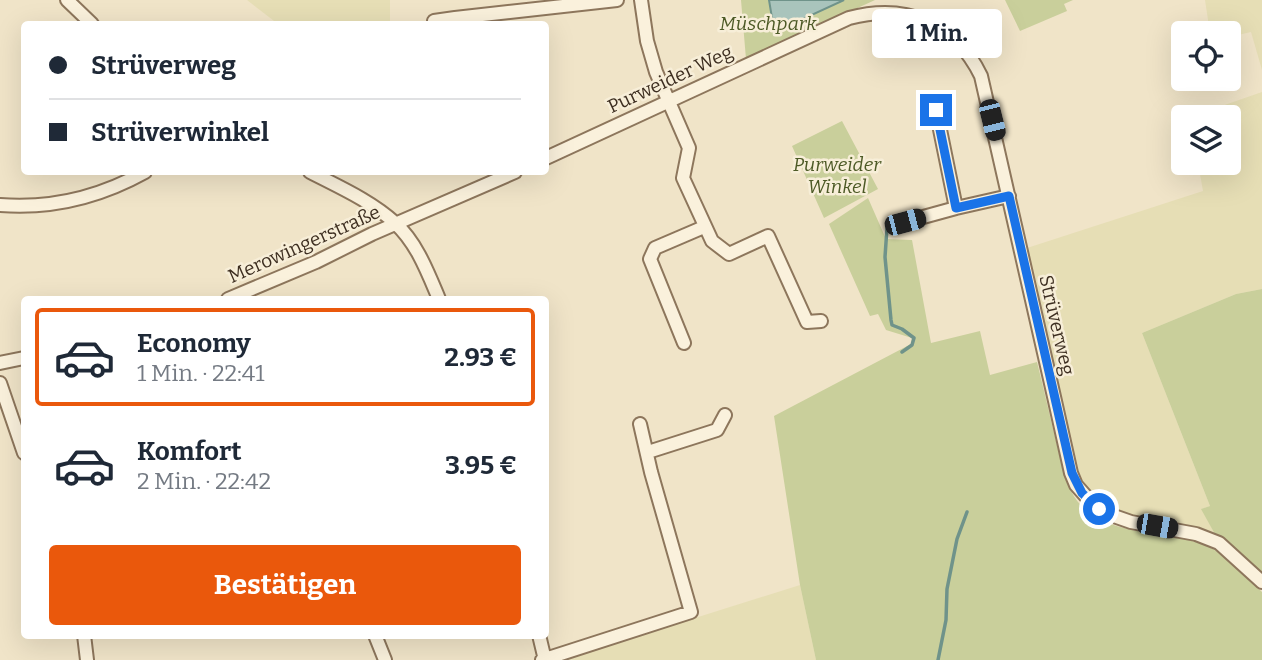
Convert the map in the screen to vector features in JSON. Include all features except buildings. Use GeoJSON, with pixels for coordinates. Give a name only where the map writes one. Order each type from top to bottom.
{"type":"FeatureCollection","features":[{"type":"Feature","properties":{"kind":"street"},"geometry":{"type":"LineString","coordinates":[[67,0],[89,21]]}},
{"type":"Feature","properties":{"kind":"street"},"geometry":{"type":"LineString","coordinates":[[434,21],[455,21],[617,0]]}},
{"type":"Feature","properties":{"kind":"street"},"geometry":{"type":"LineString","coordinates":[[641,0],[650,51],[668,102],[689,148],[683,178],[704,227],[712,241],[729,254],[768,236],[807,322],[821,321]]}},
{"type":"Feature","properties":{"kind":"street","name":"Purweider Weg"},"geometry":{"type":"LineString","coordinates":[[549,157],[849,18],[871,12],[890,11]]}},
{"type":"Feature","properties":{"kind":"street","name":"Strüverweg"},"geometry":{"type":"LineString","coordinates":[[890,11],[920,18],[944,30],[962,46],[981,76],[1076,485],[1091,502],[1108,514],[1132,522],[1196,534],[1219,543],[1262,582]]}},
{"type":"Feature","properties":{"kind":"street"},"geometry":{"type":"LineString","coordinates":[[936,110],[956,208]]}},
{"type":"Feature","properties":{"kind":"street"},"geometry":{"type":"LineString","coordinates":[[0,205],[57,204],[105,192],[139,175]]}},
{"type":"Feature","properties":{"kind":"street"},"geometry":{"type":"LineString","coordinates":[[316,175],[369,204],[397,224],[419,255],[438,296]]}},
{"type":"Feature","properties":{"kind":"street"},"geometry":{"type":"LineString","coordinates":[[397,224],[508,175]]}},
{"type":"Feature","properties":{"kind":"street"},"geometry":{"type":"LineString","coordinates":[[905,222],[1009,196]]}},
{"type":"Feature","properties":{"kind":"street","name":"Merowingerstraße"},"geometry":{"type":"LineString","coordinates":[[253,295],[397,224]]}},
{"type":"Feature","properties":{"kind":"street"},"geometry":{"type":"LineString","coordinates":[[684,343],[650,259],[655,248],[704,227]]}},
{"type":"Feature","properties":{"kind":"street"},"geometry":{"type":"LineString","coordinates":[[0,363],[21,359]]}},
{"type":"Feature","properties":{"kind":"street"},"geometry":{"type":"LineString","coordinates":[[0,383],[21,444]]}},
{"type":"Feature","properties":{"kind":"street"},"geometry":{"type":"LineString","coordinates":[[648,452],[717,430],[725,415]]}},
{"type":"Feature","properties":{"kind":"street"},"geometry":{"type":"LineString","coordinates":[[540,639],[544,660],[691,612],[640,424]]}},
{"type":"Feature","properties":{"kind":"street"},"geometry":{"type":"LineString","coordinates":[[84,639],[87,660]]}},
{"type":"Feature","properties":{"kind":"street"},"geometry":{"type":"LineString","coordinates":[[377,639],[385,660]]}},
{"type":"Feature","properties":{"kind":"shaded area"},"geometry":{"type":"Polygon","coordinates":[[[247,0],[390,0],[390,21],[274,21],[247,0]]]}},
{"type":"Feature","properties":{"kind":"shaded area"},"geometry":{"type":"Polygon","coordinates":[[[1205,0],[1262,0],[1262,70],[1251,32],[1241,34],[1241,21],[1208,21],[1205,0]]]}},
{"type":"Feature","properties":{"kind":"shaded area"},"geometry":{"type":"Polygon","coordinates":[[[1262,92],[1262,289],[1236,294],[1142,333],[1210,506],[1202,509],[1216,536],[1192,527],[1121,513],[1102,503],[1082,483],[1051,365],[1027,248],[1203,191],[1200,175],[1241,175],[1241,105],[1225,105],[1262,92]]]}},
{"type":"Feature","properties":{"kind":"shaded area"},"geometry":{"type":"Polygon","coordinates":[[[800,585],[816,660],[562,660],[800,585]]]}},
{"type":"Feature","properties":{"kind":"green space","name":"Müschpark"},"geometry":{"type":"Polygon","coordinates":[[[741,0],[875,0],[746,59],[741,0]]]}},
{"type":"Feature","properties":{"kind":"green space"},"geometry":{"type":"Polygon","coordinates":[[[1005,0],[1073,0],[1064,4],[1067,11],[1020,31],[1005,0]]]}},
{"type":"Feature","properties":{"kind":"green space","name":"Purweider Winkel"},"geometry":{"type":"Polygon","coordinates":[[[842,121],[878,189],[824,218],[792,146],[842,121]]]}},
{"type":"Feature","properties":{"kind":"green space"},"geometry":{"type":"Polygon","coordinates":[[[868,198],[886,239],[912,240],[931,343],[980,331],[990,375],[1037,362],[1064,474],[1071,491],[1082,506],[1113,525],[1205,545],[1228,560],[1262,592],[1262,660],[816,660],[800,585],[774,416],[911,344],[912,338],[886,330],[878,314],[870,316],[829,224],[868,198]]]}},
{"type":"Feature","properties":{"kind":"green space"},"geometry":{"type":"Polygon","coordinates":[[[1262,289],[1262,574],[1229,543],[1216,536],[1201,509],[1210,506],[1142,333],[1236,294],[1262,289]]]}},
{"type":"Feature","properties":{"kind":"water"},"geometry":{"type":"Polygon","coordinates":[[[769,0],[844,0],[790,25],[772,18],[769,0]]]}},
{"type":"Feature","properties":{"kind":"waterway"},"geometry":{"type":"LineString","coordinates":[[887,228],[885,257],[892,325],[914,338],[912,345],[902,352]]}},
{"type":"Feature","properties":{"kind":"waterway"},"geometry":{"type":"LineString","coordinates":[[938,660],[946,620],[947,589],[957,539],[967,512]]}},
{"type":"Feature","properties":{"kind":"route"},"geometry":{"type":"LineString","coordinates":[[936,110],[956,208],[1009,196],[1072,473],[1082,493],[1099,509]]}}]}
